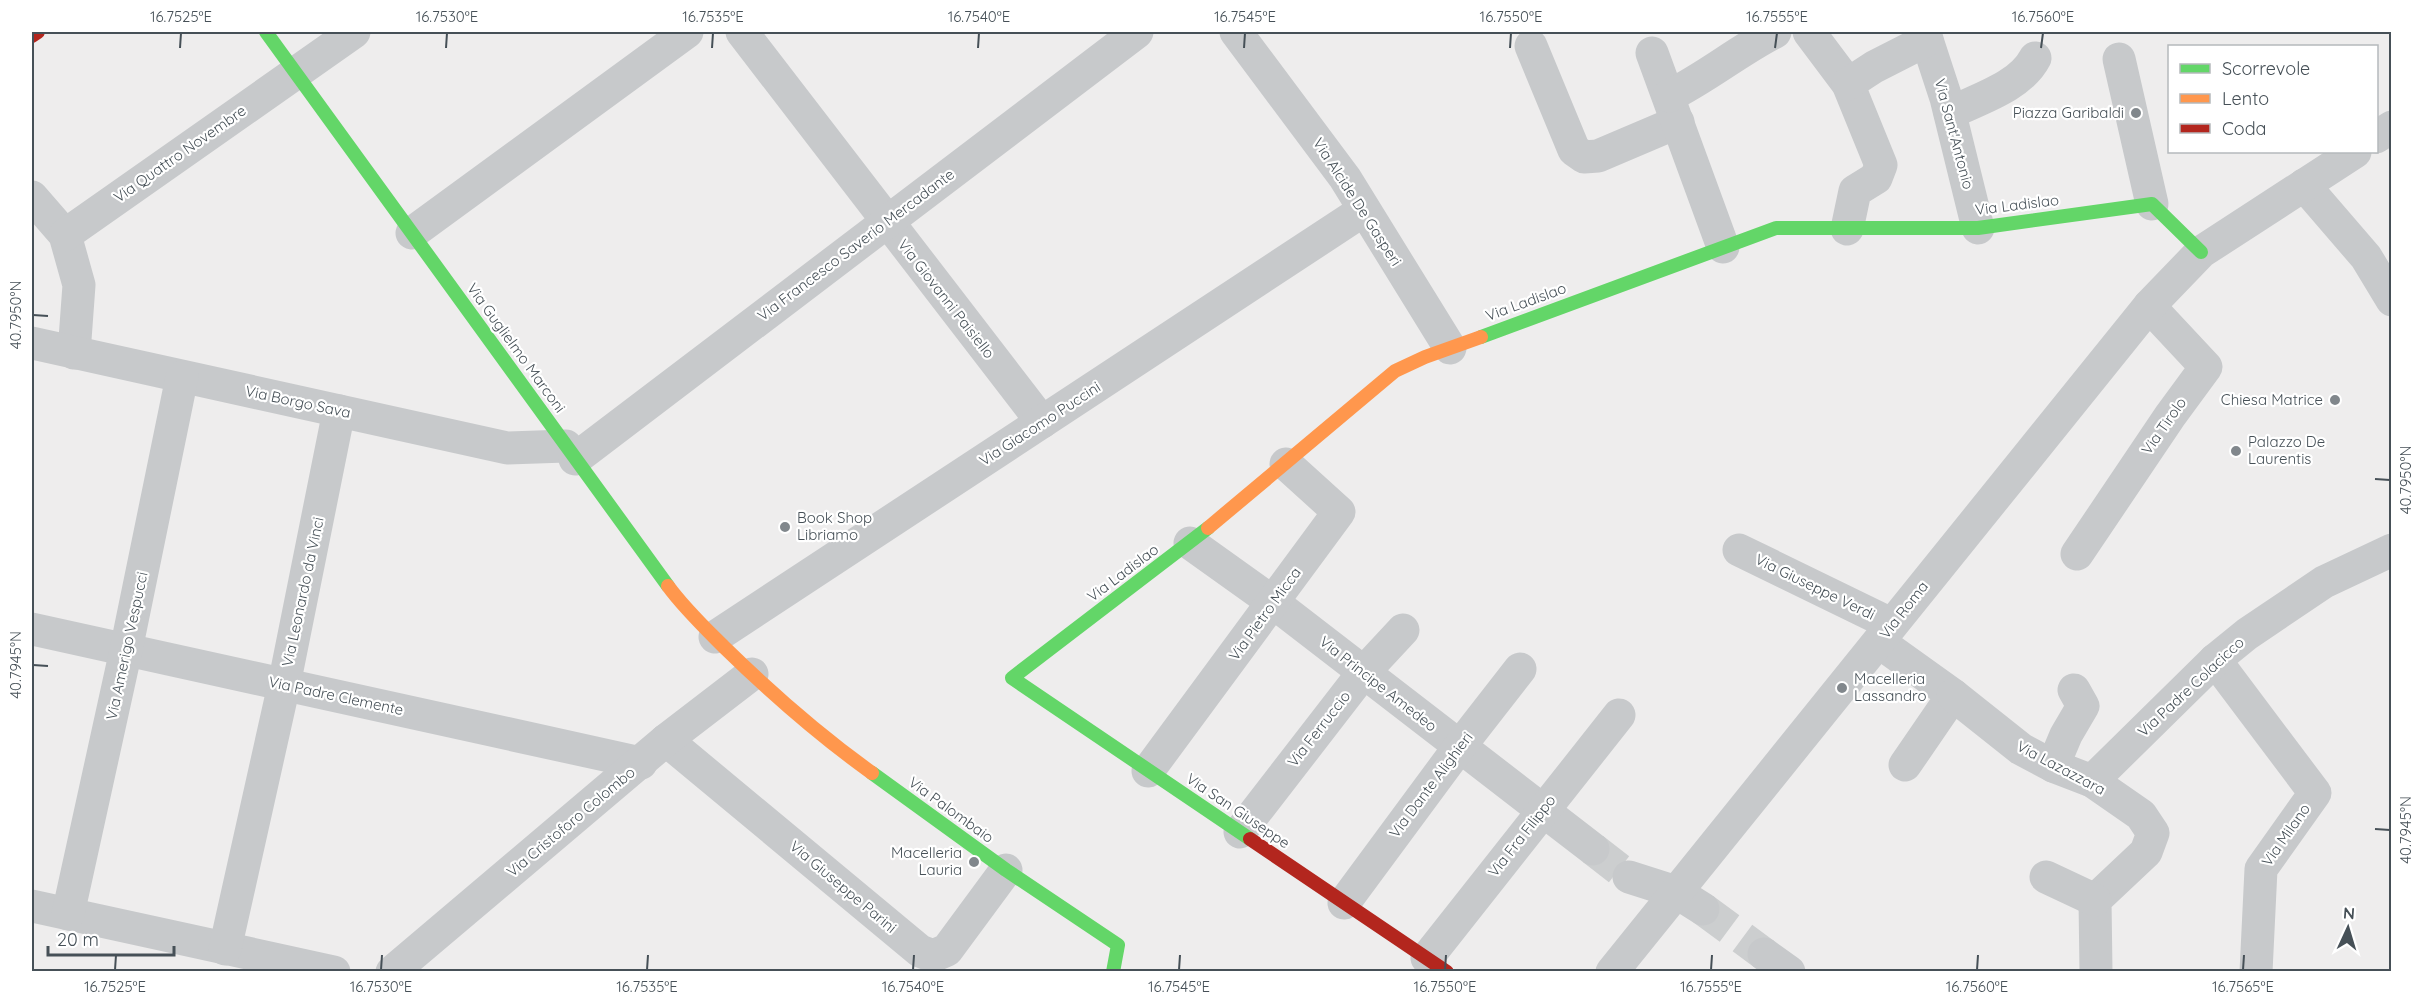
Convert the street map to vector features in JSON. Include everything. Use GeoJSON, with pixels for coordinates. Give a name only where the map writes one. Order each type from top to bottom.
{"type":"FeatureCollection","features":[{"type":"Feature","properties":{"kind":"street"},"geometry":{"type":"LineString","coordinates":[[32,36],[38,32]]}},
{"type":"Feature","properties":{"kind":"street","name":"Via Guglielmo Marconi"},"geometry":{"type":"LineString","coordinates":[[266,32],[681,604],[752,674]]}},
{"type":"Feature","properties":{"kind":"street","name":"Via Quattro Novembre"},"geometry":{"type":"LineString","coordinates":[[65,235],[354,32]]}},
{"type":"Feature","properties":{"kind":"street"},"geometry":{"type":"LineString","coordinates":[[412,233],[687,32]]}},
{"type":"Feature","properties":{"kind":"street","name":"Via Giovanni Paisiello"},"geometry":{"type":"LineString","coordinates":[[741,32],[1042,422]]}},
{"type":"Feature","properties":{"kind":"street","name":"Via Francesco Saverio Mercadante"},"geometry":{"type":"LineString","coordinates":[[571,452],[886,222],[1137,32]]}},
{"type":"Feature","properties":{"kind":"street","name":"Via Alcide De Gasperi"},"geometry":{"type":"LineString","coordinates":[[1236,32],[1345,178],[1450,348]]}},
{"type":"Feature","properties":{"kind":"street"},"geometry":{"type":"LineString","coordinates":[[1531,46],[1574,150],[1584,157],[1598,156],[1673,109],[1699,81],[1750,45],[1775,32]]}},
{"type":"Feature","properties":{"kind":"street"},"geometry":{"type":"LineString","coordinates":[[1809,32],[1848,84],[1881,165],[1876,178],[1855,191],[1847,229]]}},
{"type":"Feature","properties":{"kind":"street","name":"Via Sant'Antonio"},"geometry":{"type":"LineString","coordinates":[[1848,84],[1923,36],[1950,113],[1978,228]]}},
{"type":"Feature","properties":{"kind":"street"},"geometry":{"type":"LineString","coordinates":[[1652,53],[1723,247]]}},
{"type":"Feature","properties":{"kind":"street"},"geometry":{"type":"LineString","coordinates":[[1950,113],[2016,80],[2029,70],[2035,58]]}},
{"type":"Feature","properties":{"kind":"street"},"geometry":{"type":"LineString","coordinates":[[2119,59],[2152,204],[2201,252]]}},
{"type":"Feature","properties":{"kind":"street"},"geometry":{"type":"LineString","coordinates":[[2378,136],[2391,127]]}},
{"type":"Feature","properties":{"kind":"street","name":"Via Roma"},"geometry":{"type":"LineString","coordinates":[[1612,972],[1690,901],[1885,633],[2150,306],[2201,252],[2353,153]]}},
{"type":"Feature","properties":{"kind":"street"},"geometry":{"type":"LineString","coordinates":[[2304,185],[2366,256],[2391,300]]}},
{"type":"Feature","properties":{"kind":"street"},"geometry":{"type":"LineString","coordinates":[[32,197],[65,235],[79,285],[74,353]]}},
{"type":"Feature","properties":{"kind":"street","name":"Via Ladislao"},"geometry":{"type":"LineString","coordinates":[[1012,678],[1190,543],[1286,465],[1395,371],[1450,348],[1776,228],[1978,228],[2152,204]]}},
{"type":"Feature","properties":{"kind":"street","name":"Via Giacomo Puccini"},"geometry":{"type":"LineString","coordinates":[[715,637],[1364,210]]}},
{"type":"Feature","properties":{"kind":"street","name":"Via Tirolo"},"geometry":{"type":"LineString","coordinates":[[2077,554],[2170,416],[2206,367],[2150,306]]}},
{"type":"Feature","properties":{"kind":"street","name":"Via Borgo Sava"},"geometry":{"type":"LineString","coordinates":[[32,343],[507,448],[571,452]]}},
{"type":"Feature","properties":{"kind":"street","name":"Via Amerigo Vespucci"},"geometry":{"type":"LineString","coordinates":[[68,914],[126,650],[182,378]]}},
{"type":"Feature","properties":{"kind":"street","name":"Via Leonardo da Vinci"},"geometry":{"type":"LineString","coordinates":[[225,949],[284,685],[339,411]]}},
{"type":"Feature","properties":{"kind":"street","name":"Via Pietro Micca"},"geometry":{"type":"LineString","coordinates":[[1148,771],[1339,512],[1286,465]]}},
{"type":"Feature","properties":{"kind":"street","name":"Via Principe Amedeo"},"geometry":{"type":"LineString","coordinates":[[1190,543],[1274,603],[1593,849]]}},
{"type":"Feature","properties":{"kind":"street","name":"Via Giuseppe Verdi"},"geometry":{"type":"LineString","coordinates":[[1739,550],[1885,633],[1953,695]]}},
{"type":"Feature","properties":{"kind":"street","name":"Via Padre Colacicco"},"geometry":{"type":"LineString","coordinates":[[2092,781],[2215,660],[2247,634],[2324,582],[2391,550]]}},
{"type":"Feature","properties":{"kind":"street","name":"Via Padre Clemente"},"geometry":{"type":"LineString","coordinates":[[32,629],[641,763]]}},
{"type":"Feature","properties":{"kind":"street","name":"Via Ferruccio"},"geometry":{"type":"LineString","coordinates":[[1240,832],[1363,673],[1403,630]]}},
{"type":"Feature","properties":{"kind":"street","name":"Via Milano"},"geometry":{"type":"LineString","coordinates":[[2215,660],[2315,793],[2261,869],[2256,972]]}},
{"type":"Feature","properties":{"kind":"street","name":"Via Dante Alighieri"},"geometry":{"type":"LineString","coordinates":[[1344,903],[1520,669]]}},
{"type":"Feature","properties":{"kind":"street","name":"Via Cristoforo Colombo"},"geometry":{"type":"LineString","coordinates":[[392,972],[666,740],[752,674]]}},
{"type":"Feature","properties":{"kind":"street","name":"Via Palombaio"},"geometry":{"type":"LineString","coordinates":[[752,674],[832,744],[1006,870],[1118,945],[1112,971]]}},
{"type":"Feature","properties":{"kind":"street","name":"Via San Giuseppe"},"geometry":{"type":"LineString","coordinates":[[1012,678],[1437,965]]}},
{"type":"Feature","properties":{"kind":"street"},"geometry":{"type":"LineString","coordinates":[[2053,766],[2066,735],[2083,706],[2074,690]]}},
{"type":"Feature","properties":{"kind":"street"},"geometry":{"type":"LineString","coordinates":[[1905,765],[1953,695]]}},
{"type":"Feature","properties":{"kind":"street","name":"Via Lazazzara"},"geometry":{"type":"LineString","coordinates":[[1953,695],[2021,749],[2053,766],[2092,781],[2141,815],[2152,833],[2146,852],[2095,900]]}},
{"type":"Feature","properties":{"kind":"street","name":"Via Fra Filippo"},"geometry":{"type":"LineString","coordinates":[[1437,965],[1543,809],[1619,715]]}},
{"type":"Feature","properties":{"kind":"street","name":"Via Giuseppe Parini"},"geometry":{"type":"LineString","coordinates":[[666,740],[920,951],[933,956],[948,950],[1006,870]]}},
{"type":"Feature","properties":{"kind":"street"},"geometry":{"type":"LineString","coordinates":[[1629,877],[1690,901]]}},
{"type":"Feature","properties":{"kind":"street"},"geometry":{"type":"LineString","coordinates":[[2046,877],[2095,900],[2096,972]]}},
{"type":"Feature","properties":{"kind":"street"},"geometry":{"type":"LineString","coordinates":[[32,906],[317,970]]}},
{"type":"Feature","properties":{"kind":"tunnel"},"geometry":{"type":"LineString","coordinates":[[1593,849],[1629,877]]}},
{"type":"Feature","properties":{"kind":"tunnel"},"geometry":{"type":"LineString","coordinates":[[1703,909],[1764,954]]}},
{"type":"Feature","properties":{"kind":"traffic: fast"},"geometry":{"type":"LineString","coordinates":[[266,32],[668,586]]}},
{"type":"Feature","properties":{"kind":"traffic: fast"},"geometry":{"type":"LineString","coordinates":[[1481,337],[1776,228],[1978,228],[2152,204],[2201,252]]}},
{"type":"Feature","properties":{"kind":"traffic: fast"},"geometry":{"type":"LineString","coordinates":[[1208,528],[1012,678],[1250,839]]}},
{"type":"Feature","properties":{"kind":"traffic: fast"},"geometry":{"type":"LineString","coordinates":[[872,773],[1006,870],[1118,945],[1113,972]]}},
{"type":"Feature","properties":{"kind":"traffic: slow"},"geometry":{"type":"LineString","coordinates":[[1208,528],[1395,371],[1425,357],[1481,337]]}},
{"type":"Feature","properties":{"kind":"traffic: slow"},"geometry":{"type":"LineString","coordinates":[[668,586],[694,617],[759,680],[795,713],[872,773]]}},
{"type":"Feature","properties":{"kind":"traffic: jam"},"geometry":{"type":"LineString","coordinates":[[32,36],[38,32]]}},
{"type":"Feature","properties":{"kind":"traffic: jam"},"geometry":{"type":"LineString","coordinates":[[1250,839],[1447,972]]}},
{"type":"Feature","properties":{"kind":"place","name":"Piazza Garibaldi"},"geometry":{"type":"Point","coordinates":[2136,113]}},
{"type":"Feature","properties":{"kind":"place","name":"Chiesa Matrice"},"geometry":{"type":"Point","coordinates":[2335,400]}},
{"type":"Feature","properties":{"kind":"place","name":"Palazzo De Laurentis"},"geometry":{"type":"Point","coordinates":[2236,451]}},
{"type":"Feature","properties":{"kind":"place","name":"Book Shop Libriamo"},"geometry":{"type":"Point","coordinates":[785,527]}},
{"type":"Feature","properties":{"kind":"place","name":"Macelleria Lassandro"},"geometry":{"type":"Point","coordinates":[1842,688]}},
{"type":"Feature","properties":{"kind":"place","name":"Macelleria Lauria"},"geometry":{"type":"Point","coordinates":[974,862]}}]}
